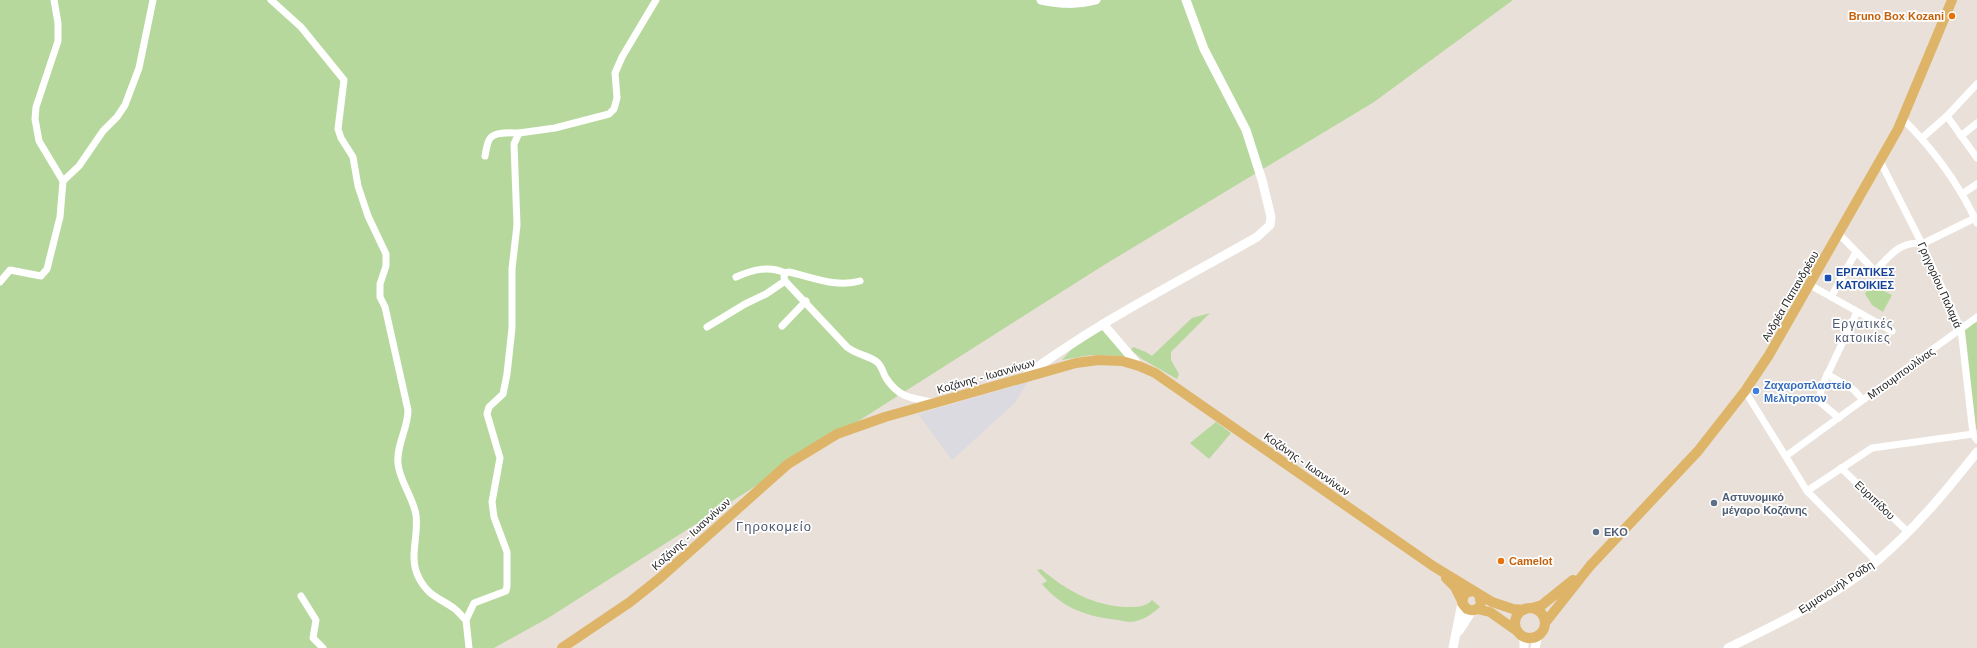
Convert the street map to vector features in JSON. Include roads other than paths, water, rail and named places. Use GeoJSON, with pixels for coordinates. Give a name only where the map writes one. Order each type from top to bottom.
{"type":"FeatureCollection","features":[{"type":"Feature","properties":{"kind":"main road","name":"Ανδρέα Παπανδρέου"},"geometry":{"type":"LineString","coordinates":[[1545,623],[1590,566],[1694,455],[1745,391],[1810,285],[1903,119],[1952,0]]}},
{"type":"Feature","properties":{"kind":"main road","name":"Κοζάνης - Ιωαννίνων"},"geometry":{"type":"LineString","coordinates":[[562,648],[630,602],[660,578],[800,455],[833,436],[854,427],[937,402],[1065,365],[1091,360],[1122,361],[1155,373],[1433,566],[1476,593],[1497,604],[1528,609]]}},
{"type":"Feature","properties":{"kind":"main road","name":"Κοζάνης - Ιωαννίνων"},"geometry":{"type":"LineString","coordinates":[[1433,566],[1455,587],[1462,602]]}},
{"type":"Feature","properties":{"kind":"main road","name":"Ανδρέα Παπανδρέου"},"geometry":{"type":"LineString","coordinates":[[1528,609],[1538,607],[1551,599],[1590,566]]}},
{"type":"Feature","properties":{"kind":"main road"},"geometry":{"type":"LineString","coordinates":[[1474,610],[1482,603],[1476,593],[1466,594],[1462,602],[1465,608],[1474,610],[1490,612],[1520,634],[1533,638],[1538,636],[1542,631],[1545,623],[1542,614],[1528,609],[1516,619],[1515,625],[1520,634]]}},
{"type":"Feature","properties":{"kind":"street"},"geometry":{"type":"LineString","coordinates":[[0,282],[10,270],[41,276],[46,272],[60,218],[63,181],[39,141],[34,119],[36,107],[58,41],[58,23],[54,0]]}},
{"type":"Feature","properties":{"kind":"street"},"geometry":{"type":"LineString","coordinates":[[63,181],[79,166],[103,131],[117,117],[124,105],[139,68],[153,0]]}},
{"type":"Feature","properties":{"kind":"street"},"geometry":{"type":"LineString","coordinates":[[271,0],[302,26],[344,80],[338,129],[341,138],[353,158],[358,186],[368,216],[386,254],[386,266],[380,284],[380,297],[385,307],[408,410],[408,422],[399,450],[398,463],[414,504],[416,516],[417,530],[413,566],[419,579],[428,591],[435,598],[457,610],[466,620]]}},
{"type":"Feature","properties":{"kind":"street"},"geometry":{"type":"LineString","coordinates":[[485,156],[489,140],[492,137],[502,134],[556,128],[609,114],[614,109],[617,98],[615,73],[622,57],[656,0]]}},
{"type":"Feature","properties":{"kind":"street"},"geometry":{"type":"LineString","coordinates":[[1041,0],[1062,5],[1074,5],[1096,0]]}},
{"type":"Feature","properties":{"kind":"street"},"geometry":{"type":"LineString","coordinates":[[1022,378],[1103,324],[1257,237],[1268,228],[1272,222],[1257,160],[1246,130],[1204,49],[1186,0]]}},
{"type":"Feature","properties":{"kind":"street"},"geometry":{"type":"LineString","coordinates":[[1922,138],[1977,84]]}},
{"type":"Feature","properties":{"kind":"street"},"geometry":{"type":"LineString","coordinates":[[1946,116],[1977,158]]}},
{"type":"Feature","properties":{"kind":"street"},"geometry":{"type":"LineString","coordinates":[[1839,234],[1875,271],[1902,246],[1913,242],[1922,244],[1976,219],[1943,165],[1922,138],[1903,119]]}},
{"type":"Feature","properties":{"kind":"street"},"geometry":{"type":"LineString","coordinates":[[1961,136],[1977,123]]}},
{"type":"Feature","properties":{"kind":"street"},"geometry":{"type":"LineString","coordinates":[[469,648],[466,620],[474,603],[506,591],[507,586],[507,552],[494,517],[492,502],[500,458],[487,414],[489,407],[504,394],[507,374],[512,328],[512,269],[517,225],[514,144],[519,133]]}},
{"type":"Feature","properties":{"kind":"street","name":"Γρηγορίου Παλαμά"},"geometry":{"type":"LineString","coordinates":[[1880,161],[1922,244],[1960,329],[1975,437]]}},
{"type":"Feature","properties":{"kind":"street"},"geometry":{"type":"LineString","coordinates":[[1962,194],[1977,184]]}},
{"type":"Feature","properties":{"kind":"street"},"geometry":{"type":"LineString","coordinates":[[1831,297],[1856,252]]}},
{"type":"Feature","properties":{"kind":"street"},"geometry":{"type":"LineString","coordinates":[[736,277],[758,270],[774,269],[785,277],[847,347],[858,355],[869,357],[880,365],[886,377],[898,394],[937,402]]}},
{"type":"Feature","properties":{"kind":"street"},"geometry":{"type":"LineString","coordinates":[[707,327],[745,304],[766,294],[789,272],[815,280],[836,283],[852,283],[860,281]]}},
{"type":"Feature","properties":{"kind":"street"},"geometry":{"type":"LineString","coordinates":[[1810,285],[1892,331]]}},
{"type":"Feature","properties":{"kind":"street"},"geometry":{"type":"LineString","coordinates":[[782,326],[806,301]]}},
{"type":"Feature","properties":{"kind":"street"},"geometry":{"type":"LineString","coordinates":[[1838,418],[1820,402],[1821,388],[1857,312]]}},
{"type":"Feature","properties":{"kind":"street","name":"Μπουμπουλίνας"},"geometry":{"type":"LineString","coordinates":[[1786,456],[1977,317]]}},
{"type":"Feature","properties":{"kind":"street"},"geometry":{"type":"LineString","coordinates":[[1103,324],[1139,366]]}},
{"type":"Feature","properties":{"kind":"street"},"geometry":{"type":"LineString","coordinates":[[1827,374],[1854,390],[1863,400]]}},
{"type":"Feature","properties":{"kind":"street"},"geometry":{"type":"LineString","coordinates":[[1745,391],[1807,491],[1876,561]]}},
{"type":"Feature","properties":{"kind":"street"},"geometry":{"type":"LineString","coordinates":[[1807,491],[1872,448],[1975,437]]}},
{"type":"Feature","properties":{"kind":"street","name":"Εμμανουήλ Ροΐδη"},"geometry":{"type":"LineString","coordinates":[[1728,648],[1816,602],[1876,561],[1908,532],[1942,496],[1977,452]]}},
{"type":"Feature","properties":{"kind":"street","name":"Ευριπίδου"},"geometry":{"type":"LineString","coordinates":[[1841,468],[1908,532]]}},
{"type":"Feature","properties":{"kind":"street"},"geometry":{"type":"LineString","coordinates":[[301,596],[316,620],[313,638],[323,648]]}},
{"type":"Feature","properties":{"kind":"street"},"geometry":{"type":"LineString","coordinates":[[1453,648],[1462,602]]}},
{"type":"Feature","properties":{"kind":"street"},"geometry":{"type":"LineString","coordinates":[[1456,637],[1474,610]]}},
{"type":"Feature","properties":{"kind":"street"},"geometry":{"type":"LineString","coordinates":[[1520,634],[1524,648]]}},
{"type":"Feature","properties":{"kind":"street"},"geometry":{"type":"LineString","coordinates":[[1535,648],[1538,636]]}},
{"type":"Feature","properties":{"kind":"place","name":"Bruno Box Kozani"},"geometry":{"type":"Point","coordinates":[1952,16]}},
{"type":"Feature","properties":{"kind":"place","name":"ΕΡΓΑΤΙΚΕΣ ΚΑΤΟΙΚΙΕΣ"},"geometry":{"type":"Point","coordinates":[1828,278]}},
{"type":"Feature","properties":{"kind":"place","name":"Ζαχαροπλαστείο Μελίτροπον"},"geometry":{"type":"Point","coordinates":[1756,391]}},
{"type":"Feature","properties":{"kind":"place","name":"Αστυνομικό μέγαρο Κοζάνης"},"geometry":{"type":"Point","coordinates":[1714,503]}},
{"type":"Feature","properties":{"kind":"place","name":"EKO"},"geometry":{"type":"Point","coordinates":[1596,532]}},
{"type":"Feature","properties":{"kind":"place","name":"Camelot"},"geometry":{"type":"Point","coordinates":[1501,561]}},
{"type":"Feature","properties":{"kind":"district","name":"Εργατικές κατοικίες"},"geometry":{"type":"Point","coordinates":[1863,331]}},
{"type":"Feature","properties":{"kind":"district","name":"Γηροκομείο"},"geometry":{"type":"Point","coordinates":[774,526]}}]}
